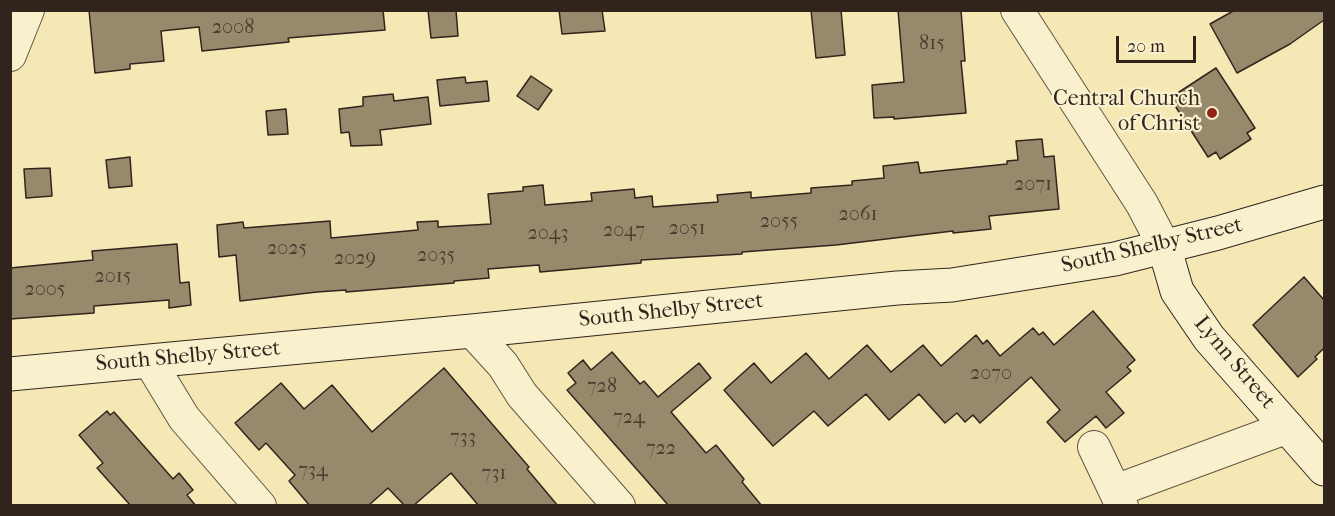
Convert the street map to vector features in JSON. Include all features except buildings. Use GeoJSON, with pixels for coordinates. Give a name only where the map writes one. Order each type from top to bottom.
{"type":"FeatureCollection","features":[{"type":"Feature","properties":{"kind":"main road","name":"South Shelby Street"},"geometry":{"type":"LineString","coordinates":[[10,374],[897,288],[952,285],[1115,259],[1218,233],[1324,202]]}},
{"type":"Feature","properties":{"kind":"main road","name":"Lynn Street"},"geometry":{"type":"LineString","coordinates":[[1164,246],[1177,291],[1209,338],[1324,469]]}},
{"type":"Feature","properties":{"kind":"street"},"geometry":{"type":"LineString","coordinates":[[1017,10],[1142,204],[1164,246]]}},
{"type":"Feature","properties":{"kind":"street"},"geometry":{"type":"LineString","coordinates":[[10,55],[23,12]]}},
{"type":"Feature","properties":{"kind":"street"},"geometry":{"type":"LineString","coordinates":[[472,331],[502,365],[522,395],[619,506]]}},
{"type":"Feature","properties":{"kind":"street"},"geometry":{"type":"LineString","coordinates":[[150,362],[184,418],[260,506]]}},
{"type":"Feature","properties":{"kind":"street"},"geometry":{"type":"LineString","coordinates":[[1094,447],[1118,498],[1288,427]]}},
{"type":"Feature","properties":{"kind":"place","name":"Central Church of Christ"},"geometry":{"type":"Point","coordinates":[1212,113]}}]}
